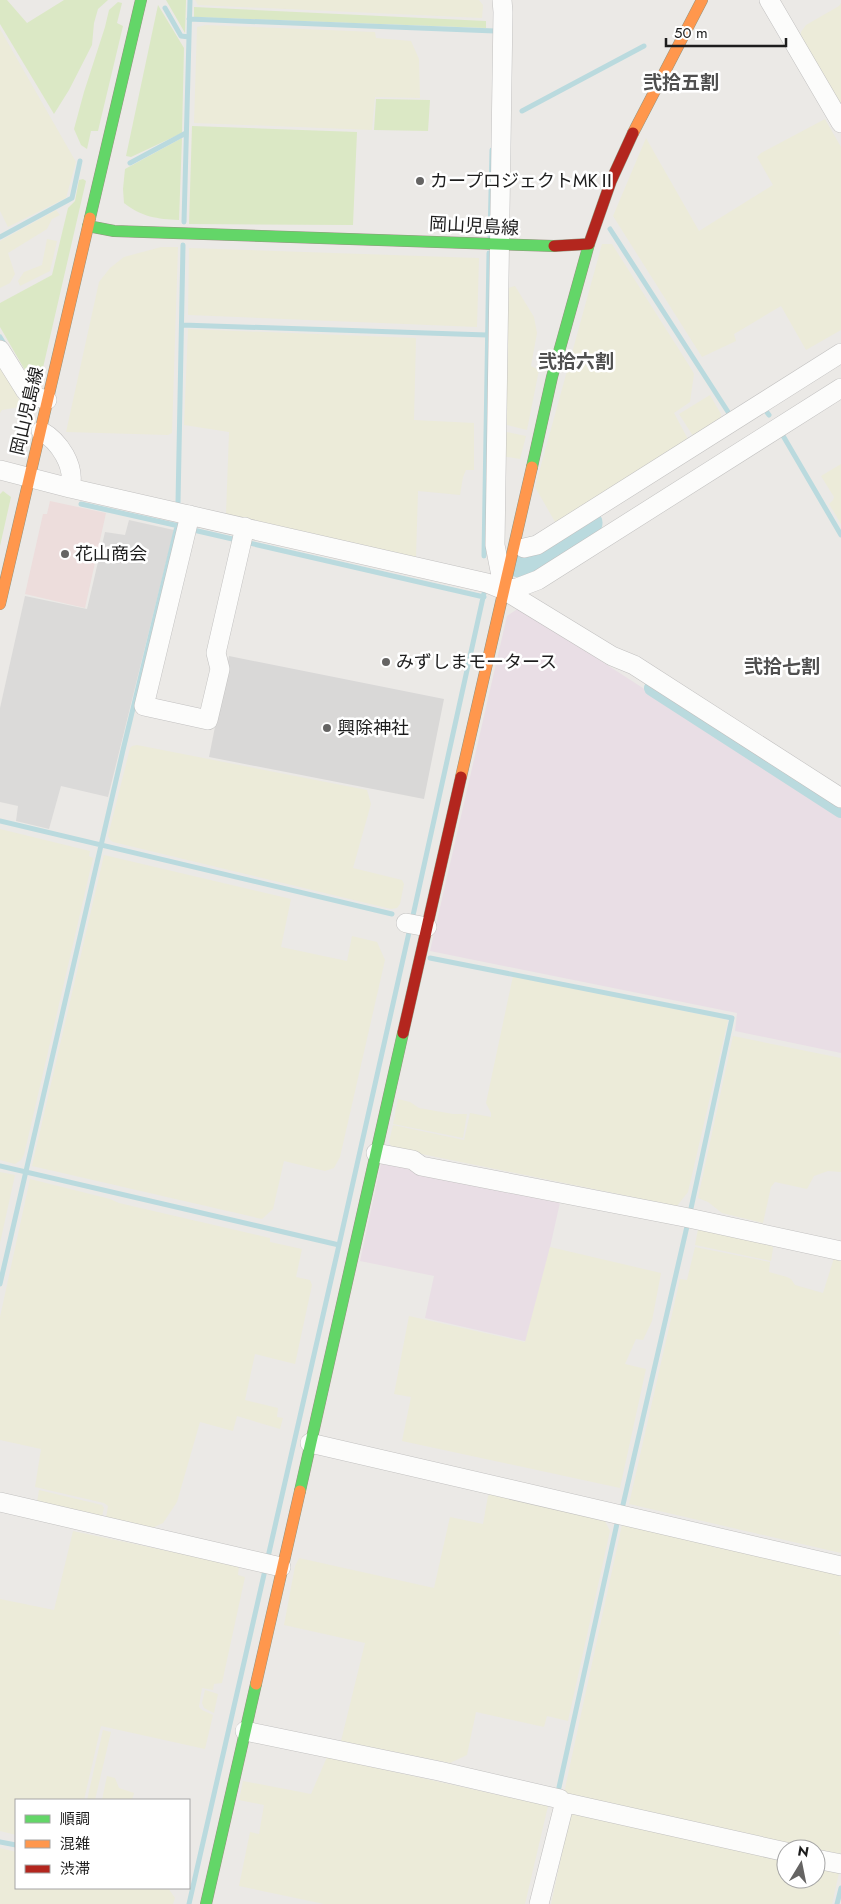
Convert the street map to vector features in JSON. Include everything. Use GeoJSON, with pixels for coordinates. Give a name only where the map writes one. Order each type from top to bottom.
{"type":"FeatureCollection","features":[{"type":"Feature","properties":{"kind":"street","name":"岡山児島線"},"geometry":{"type":"LineString","coordinates":[[0,604],[141,0]]}},
{"type":"Feature","properties":{"kind":"street"},"geometry":{"type":"LineString","coordinates":[[502,0],[493,246],[495,544],[504,590]]}},
{"type":"Feature","properties":{"kind":"street"},"geometry":{"type":"LineString","coordinates":[[206,1904],[245,1731],[271,1565],[310,1444],[376,1153],[416,925],[504,590],[552,377],[603,200],[634,132],[702,0]]}},
{"type":"Feature","properties":{"kind":"street"},"geometry":{"type":"LineString","coordinates":[[769,0],[841,123]]}},
{"type":"Feature","properties":{"kind":"street","name":"岡山児島線"},"geometry":{"type":"LineString","coordinates":[[88,226],[106,230],[419,241],[493,246],[538,247],[589,244]]}},
{"type":"Feature","properties":{"kind":"street"},"geometry":{"type":"LineString","coordinates":[[0,350],[30,396],[47,400]]}},
{"type":"Feature","properties":{"kind":"street"},"geometry":{"type":"LineString","coordinates":[[524,548],[536,545],[841,353]]}},
{"type":"Feature","properties":{"kind":"street"},"geometry":{"type":"LineString","coordinates":[[504,590],[517,588],[538,580],[841,388]]}},
{"type":"Feature","properties":{"kind":"street"},"geometry":{"type":"LineString","coordinates":[[41,431],[54,440],[64,453],[71,476],[70,488]]}},
{"type":"Feature","properties":{"kind":"street"},"geometry":{"type":"LineString","coordinates":[[0,470],[70,488],[188,523],[243,536],[468,578],[504,590],[612,656],[634,665],[841,798]]}},
{"type":"Feature","properties":{"kind":"street"},"geometry":{"type":"LineString","coordinates":[[188,523],[144,706],[208,720],[220,669],[216,653],[243,536]]}},
{"type":"Feature","properties":{"kind":"street"},"geometry":{"type":"LineString","coordinates":[[376,1153],[413,1160],[421,1166],[841,1251]]}},
{"type":"Feature","properties":{"kind":"street"},"geometry":{"type":"LineString","coordinates":[[310,1444],[841,1566]]}},
{"type":"Feature","properties":{"kind":"street"},"geometry":{"type":"LineString","coordinates":[[0,1502],[271,1565]]}},
{"type":"Feature","properties":{"kind":"street"},"geometry":{"type":"LineString","coordinates":[[245,1731],[429,1769],[560,1799],[564,1805],[539,1904]]}},
{"type":"Feature","properties":{"kind":"street"},"geometry":{"type":"LineString","coordinates":[[564,1805],[567,1803],[776,1850]]}},
{"type":"Feature","properties":{"kind":"street"},"geometry":{"type":"LineString","coordinates":[[826,1861],[841,1864]]}},
{"type":"Feature","properties":{"kind":"shaded area","name":"花山商会"},"geometry":{"type":"Polygon","coordinates":[[[50,501],[106,513],[85,608],[25,594],[43,514],[47,514],[50,501]]]}},
{"type":"Feature","properties":{"kind":"shaded area"},"geometry":{"type":"Polygon","coordinates":[[[129,520],[174,530],[108,797],[61,786],[49,829],[16,821],[18,806],[0,802],[0,708],[25,596],[87,609],[105,532],[125,535],[129,520]]]}},
{"type":"Feature","properties":{"kind":"shaded area"},"geometry":{"type":"Polygon","coordinates":[[[519,608],[841,816],[841,1053],[735,1031],[737,1013],[430,951],[507,616],[519,608]]]}},
{"type":"Feature","properties":{"kind":"shaded area","name":"興除神社"},"geometry":{"type":"Polygon","coordinates":[[[229,656],[444,699],[424,799],[209,757],[229,656]]]}},
{"type":"Feature","properties":{"kind":"shaded area"},"geometry":{"type":"Polygon","coordinates":[[[382,1159],[561,1198],[529,1342],[425,1318],[434,1276],[360,1261],[382,1159]]]}},
{"type":"Feature","properties":{"kind":"green space"},"geometry":{"type":"Polygon","coordinates":[[[0,0],[7,0],[27,23],[64,0],[108,0],[98,9],[94,23],[92,45],[69,90],[54,114],[0,24],[0,0]]]}},
{"type":"Feature","properties":{"kind":"green space"},"geometry":{"type":"Polygon","coordinates":[[[166,0],[186,0],[185,33],[166,0]]]}},
{"type":"Feature","properties":{"kind":"green space"},"geometry":{"type":"Polygon","coordinates":[[[195,0],[479,0],[483,5],[482,18],[198,5],[195,0]]]}},
{"type":"Feature","properties":{"kind":"green space"},"geometry":{"type":"Polygon","coordinates":[[[118,2],[122,3],[117,23],[123,26],[98,131],[91,131],[87,149],[81,145],[74,129],[109,10],[118,2]]]}},
{"type":"Feature","properties":{"kind":"green space"},"geometry":{"type":"Polygon","coordinates":[[[841,3],[841,114],[799,42],[801,32],[806,25],[841,3]]]}},
{"type":"Feature","properties":{"kind":"green space"},"geometry":{"type":"Polygon","coordinates":[[[158,5],[184,48],[182,133],[131,157],[126,156],[158,5]]]}},
{"type":"Feature","properties":{"kind":"green space"},"geometry":{"type":"Polygon","coordinates":[[[194,7],[486,21],[486,28],[194,17],[194,7]]]}},
{"type":"Feature","properties":{"kind":"green space"},"geometry":{"type":"Polygon","coordinates":[[[206,25],[375,32],[376,38],[411,41],[419,59],[420,98],[375,97],[372,130],[194,123],[197,27],[206,25]]]}},
{"type":"Feature","properties":{"kind":"green space"},"geometry":{"type":"Polygon","coordinates":[[[0,29],[76,162],[66,198],[8,227],[0,211],[0,29]]]}},
{"type":"Feature","properties":{"kind":"green space"},"geometry":{"type":"Polygon","coordinates":[[[376,99],[430,100],[428,131],[374,130],[376,99]]]}},
{"type":"Feature","properties":{"kind":"green space"},"geometry":{"type":"Polygon","coordinates":[[[825,119],[841,147],[841,330],[806,350],[781,306],[734,334],[736,341],[702,357],[613,216],[646,138],[699,231],[773,185],[757,157],[761,153],[825,119]]]}},
{"type":"Feature","properties":{"kind":"green space"},"geometry":{"type":"Polygon","coordinates":[[[192,126],[357,132],[353,225],[189,224],[192,126]]]}},
{"type":"Feature","properties":{"kind":"green space"},"geometry":{"type":"Polygon","coordinates":[[[182,138],[179,220],[150,216],[124,203],[125,169],[182,138]]]}},
{"type":"Feature","properties":{"kind":"green space"},"geometry":{"type":"Polygon","coordinates":[[[83,179],[86,181],[42,372],[33,379],[30,379],[0,327],[0,303],[52,275],[68,208],[75,201],[79,180],[83,179]]]}},
{"type":"Feature","properties":{"kind":"green space"},"geometry":{"type":"Polygon","coordinates":[[[56,210],[60,215],[52,219],[47,229],[8,253],[15,274],[10,283],[0,288],[0,241],[56,210]]]}},
{"type":"Feature","properties":{"kind":"green space"},"geometry":{"type":"Polygon","coordinates":[[[47,239],[57,241],[50,271],[20,286],[18,281],[24,272],[42,265],[47,239]]]}},
{"type":"Feature","properties":{"kind":"green space"},"geometry":{"type":"Polygon","coordinates":[[[602,244],[612,244],[694,374],[690,402],[674,413],[690,443],[558,527],[535,487],[602,244]]]}},
{"type":"Feature","properties":{"kind":"green space"},"geometry":{"type":"Polygon","coordinates":[[[161,247],[178,247],[172,433],[168,435],[66,432],[99,282],[110,268],[124,257],[161,247]]]}},
{"type":"Feature","properties":{"kind":"green space"},"geometry":{"type":"Polygon","coordinates":[[[189,248],[479,258],[477,327],[188,315],[189,248]]]}},
{"type":"Feature","properties":{"kind":"green space"},"geometry":{"type":"Polygon","coordinates":[[[515,286],[534,317],[537,333],[531,366],[539,370],[527,430],[503,424],[505,289],[515,286]]]}},
{"type":"Feature","properties":{"kind":"green space"},"geometry":{"type":"Polygon","coordinates":[[[188,329],[416,338],[414,420],[474,423],[474,470],[466,470],[460,495],[418,491],[416,557],[226,514],[229,432],[184,425],[188,329]]]}},
{"type":"Feature","properties":{"kind":"green space"},"geometry":{"type":"Polygon","coordinates":[[[0,365],[21,403],[20,407],[2,410],[0,413],[0,365]]]}},
{"type":"Feature","properties":{"kind":"green space"},"geometry":{"type":"Polygon","coordinates":[[[710,395],[721,414],[719,425],[695,439],[679,414],[710,395]]]}},
{"type":"Feature","properties":{"kind":"green space"},"geometry":{"type":"Polygon","coordinates":[[[502,431],[526,436],[520,459],[501,456],[502,431]]]}},
{"type":"Feature","properties":{"kind":"green space"},"geometry":{"type":"Polygon","coordinates":[[[841,464],[841,524],[829,504],[834,497],[821,476],[841,464]]]}},
{"type":"Feature","properties":{"kind":"green space"},"geometry":{"type":"Polygon","coordinates":[[[3,491],[11,497],[0,546],[0,494],[3,491]]]}},
{"type":"Feature","properties":{"kind":"green space"},"geometry":{"type":"Polygon","coordinates":[[[137,745],[367,790],[371,804],[353,868],[402,880],[404,884],[400,904],[397,908],[391,909],[113,842],[108,836],[130,748],[137,745]]]}},
{"type":"Feature","properties":{"kind":"green space"},"geometry":{"type":"Polygon","coordinates":[[[0,829],[90,851],[89,856],[93,858],[24,1155],[15,1164],[0,1160],[0,829]]]}},
{"type":"Feature","properties":{"kind":"green space"},"geometry":{"type":"Polygon","coordinates":[[[104,855],[291,899],[281,947],[347,961],[352,936],[377,942],[385,960],[340,1157],[334,1168],[325,1171],[284,1161],[273,1209],[262,1219],[32,1166],[104,855]]]}},
{"type":"Feature","properties":{"kind":"green space"},"geometry":{"type":"Polygon","coordinates":[[[513,976],[728,1020],[688,1192],[677,1206],[392,1148],[389,1142],[393,1125],[464,1140],[470,1113],[491,1117],[486,1103],[513,976]]]}},
{"type":"Feature","properties":{"kind":"green space"},"geometry":{"type":"Polygon","coordinates":[[[733,1036],[841,1058],[841,1172],[828,1171],[814,1176],[807,1189],[775,1182],[771,1187],[763,1223],[722,1213],[708,1202],[698,1198],[733,1036]]]}},
{"type":"Feature","properties":{"kind":"green space"},"geometry":{"type":"Polygon","coordinates":[[[398,1099],[410,1102],[419,1108],[453,1114],[467,1114],[463,1138],[393,1124],[398,1099]]]}},
{"type":"Feature","properties":{"kind":"green space"},"geometry":{"type":"Polygon","coordinates":[[[0,1172],[15,1175],[0,1243],[0,1172]]]}},
{"type":"Feature","properties":{"kind":"green space"},"geometry":{"type":"Polygon","coordinates":[[[30,1179],[110,1199],[119,1203],[270,1238],[270,1242],[302,1249],[296,1277],[310,1280],[312,1285],[295,1364],[255,1354],[245,1400],[278,1408],[277,1417],[283,1418],[280,1429],[237,1416],[233,1431],[200,1422],[177,1502],[163,1523],[152,1528],[106,1518],[108,1506],[104,1503],[35,1487],[41,1449],[0,1440],[0,1317],[30,1179]]]}},
{"type":"Feature","properties":{"kind":"green space"},"geometry":{"type":"Polygon","coordinates":[[[698,1229],[772,1244],[771,1261],[695,1245],[698,1229]]]}},
{"type":"Feature","properties":{"kind":"green space"},"geometry":{"type":"Polygon","coordinates":[[[550,1247],[661,1273],[652,1321],[643,1340],[636,1339],[625,1364],[646,1369],[620,1488],[402,1441],[411,1397],[394,1394],[409,1316],[525,1342],[550,1247]]]}},
{"type":"Feature","properties":{"kind":"green space"},"geometry":{"type":"Polygon","coordinates":[[[695,1247],[770,1262],[769,1272],[791,1279],[795,1285],[823,1293],[834,1258],[841,1258],[841,1553],[629,1504],[680,1279],[687,1280],[695,1247]]]}},
{"type":"Feature","properties":{"kind":"green space"},"geometry":{"type":"Polygon","coordinates":[[[39,1490],[102,1505],[104,1508],[102,1516],[37,1502],[39,1490]]]}},
{"type":"Feature","properties":{"kind":"green space"},"geometry":{"type":"Polygon","coordinates":[[[493,1492],[603,1517],[610,1531],[568,1721],[547,1716],[544,1727],[476,1712],[467,1755],[450,1763],[341,1741],[365,1643],[284,1625],[295,1566],[299,1558],[434,1588],[450,1517],[483,1524],[488,1496],[493,1492]]]}},
{"type":"Feature","properties":{"kind":"green space"},"geometry":{"type":"Polygon","coordinates":[[[623,1520],[708,1541],[715,1548],[726,1545],[841,1571],[841,1626],[839,1634],[841,1635],[841,1853],[826,1851],[826,1839],[776,1840],[564,1793],[623,1520]]]}},
{"type":"Feature","properties":{"kind":"green space"},"geometry":{"type":"Polygon","coordinates":[[[73,1531],[239,1566],[238,1575],[245,1577],[222,1683],[214,1684],[213,1690],[202,1688],[199,1707],[213,1715],[205,1749],[101,1726],[84,1799],[15,1799],[15,1835],[0,1831],[0,1599],[54,1610],[73,1531]]]}},
{"type":"Feature","properties":{"kind":"green space"},"geometry":{"type":"Polygon","coordinates":[[[205,1690],[218,1694],[214,1713],[204,1708],[202,1703],[205,1690]]]}},
{"type":"Feature","properties":{"kind":"green space"},"geometry":{"type":"Polygon","coordinates":[[[103,1730],[111,1732],[95,1799],[87,1799],[103,1730]]]}},
{"type":"Feature","properties":{"kind":"green space"},"geometry":{"type":"Polygon","coordinates":[[[327,1757],[548,1806],[525,1904],[324,1904],[239,1886],[250,1832],[259,1834],[264,1805],[239,1800],[243,1781],[311,1794],[327,1757]]]}},
{"type":"Feature","properties":{"kind":"green space"},"geometry":{"type":"Polygon","coordinates":[[[107,1776],[115,1778],[119,1788],[134,1793],[132,1799],[102,1799],[107,1776]]]}},
{"type":"Feature","properties":{"kind":"green space"},"geometry":{"type":"Polygon","coordinates":[[[576,1812],[776,1856],[776,1889],[826,1889],[826,1867],[837,1870],[839,1873],[832,1904],[551,1904],[570,1816],[576,1812]]]}},
{"type":"Feature","properties":{"kind":"green space"},"geometry":{"type":"Polygon","coordinates":[[[0,1848],[15,1852],[15,1889],[169,1889],[175,1898],[173,1904],[0,1904],[0,1848]]]}},
{"type":"Feature","properties":{"kind":"waterway"},"geometry":{"type":"LineString","coordinates":[[184,222],[190,0]]}},
{"type":"Feature","properties":{"kind":"waterway"},"geometry":{"type":"LineString","coordinates":[[165,8],[181,36],[189,37]]}},
{"type":"Feature","properties":{"kind":"waterway"},"geometry":{"type":"LineString","coordinates":[[189,19],[495,31]]}},
{"type":"Feature","properties":{"kind":"waterway"},"geometry":{"type":"LineString","coordinates":[[522,111],[644,46]]}},
{"type":"Feature","properties":{"kind":"waterway"},"geometry":{"type":"LineString","coordinates":[[130,163],[186,133]]}},
{"type":"Feature","properties":{"kind":"waterway"},"geometry":{"type":"LineString","coordinates":[[490,237],[492,150]]}},
{"type":"Feature","properties":{"kind":"waterway"},"geometry":{"type":"LineString","coordinates":[[0,237],[72,198],[80,161]]}},
{"type":"Feature","properties":{"kind":"waterway"},"geometry":{"type":"LineString","coordinates":[[610,229],[732,418]]}},
{"type":"Feature","properties":{"kind":"waterway"},"geometry":{"type":"LineString","coordinates":[[178,503],[183,245]]}},
{"type":"Feature","properties":{"kind":"waterway"},"geometry":{"type":"LineString","coordinates":[[484,556],[489,253]]}},
{"type":"Feature","properties":{"kind":"waterway"},"geometry":{"type":"LineString","coordinates":[[182,325],[487,335]]}},
{"type":"Feature","properties":{"kind":"waterway"},"geometry":{"type":"LineString","coordinates":[[0,337],[6,347]]}},
{"type":"Feature","properties":{"kind":"waterway"},"geometry":{"type":"LineString","coordinates":[[766,411],[769,415]]}},
{"type":"Feature","properties":{"kind":"waterway"},"geometry":{"type":"LineString","coordinates":[[782,434],[841,535]]}},
{"type":"Feature","properties":{"kind":"waterway"},"geometry":{"type":"LineString","coordinates":[[81,504],[179,526]]}},
{"type":"Feature","properties":{"kind":"waterway"},"geometry":{"type":"LineString","coordinates":[[519,563],[542,553],[588,523]]}},
{"type":"Feature","properties":{"kind":"waterway"},"geometry":{"type":"LineString","coordinates":[[0,1284],[123,750],[177,526]]}},
{"type":"Feature","properties":{"kind":"waterway"},"geometry":{"type":"LineString","coordinates":[[189,529],[237,540]]}},
{"type":"Feature","properties":{"kind":"waterway"},"geometry":{"type":"LineString","coordinates":[[245,542],[484,597]]}},
{"type":"Feature","properties":{"kind":"waterway"},"geometry":{"type":"LineString","coordinates":[[412,920],[484,593]]}},
{"type":"Feature","properties":{"kind":"waterway"},"geometry":{"type":"LineString","coordinates":[[652,688],[841,810]]}},
{"type":"Feature","properties":{"kind":"waterway"},"geometry":{"type":"LineString","coordinates":[[0,821],[392,914]]}},
{"type":"Feature","properties":{"kind":"waterway"},"geometry":{"type":"LineString","coordinates":[[189,1904],[410,928]]}},
{"type":"Feature","properties":{"kind":"waterway"},"geometry":{"type":"LineString","coordinates":[[430,958],[732,1018],[690,1213]]}},
{"type":"Feature","properties":{"kind":"waterway"},"geometry":{"type":"LineString","coordinates":[[0,1166],[339,1245]]}},
{"type":"Feature","properties":{"kind":"waterway"},"geometry":{"type":"LineString","coordinates":[[622,1509],[688,1222]]}},
{"type":"Feature","properties":{"kind":"waterway"},"geometry":{"type":"LineString","coordinates":[[558,1792],[618,1519]]}},
{"type":"Feature","properties":{"kind":"waterway"},"geometry":{"type":"LineString","coordinates":[[0,1842],[15,1845]]}},
{"type":"Feature","properties":{"kind":"waterway"},"geometry":{"type":"LineString","coordinates":[[837,1904],[841,1888]]}},
{"type":"Feature","properties":{"kind":"traffic: fast"},"geometry":{"type":"LineString","coordinates":[[90,218],[141,0]]}},
{"type":"Feature","properties":{"kind":"traffic: fast"},"geometry":{"type":"LineString","coordinates":[[88,226],[114,231],[554,246]]}},
{"type":"Feature","properties":{"kind":"traffic: fast"},"geometry":{"type":"LineString","coordinates":[[532,467],[552,377],[589,244]]}},
{"type":"Feature","properties":{"kind":"traffic: fast"},"geometry":{"type":"LineString","coordinates":[[300,1491],[403,1033]]}},
{"type":"Feature","properties":{"kind":"traffic: fast"},"geometry":{"type":"LineString","coordinates":[[206,1904],[256,1684]]}},
{"type":"Feature","properties":{"kind":"traffic: slow"},"geometry":{"type":"LineString","coordinates":[[633,133],[702,0]]}},
{"type":"Feature","properties":{"kind":"traffic: slow"},"geometry":{"type":"LineString","coordinates":[[0,604],[90,218]]}},
{"type":"Feature","properties":{"kind":"traffic: slow"},"geometry":{"type":"LineString","coordinates":[[461,777],[532,467]]}},
{"type":"Feature","properties":{"kind":"traffic: slow"},"geometry":{"type":"LineString","coordinates":[[256,1684],[300,1491]]}},
{"type":"Feature","properties":{"kind":"traffic: jam"},"geometry":{"type":"LineString","coordinates":[[554,246],[589,244],[611,181],[633,133]]}},
{"type":"Feature","properties":{"kind":"traffic: jam"},"geometry":{"type":"LineString","coordinates":[[403,1033],[461,777]]}},
{"type":"Feature","properties":{"kind":"place","name":"カープロジェクトMKⅡ"},"geometry":{"type":"Point","coordinates":[420,181]}},
{"type":"Feature","properties":{"kind":"place","name":"花山商会"},"geometry":{"type":"Point","coordinates":[65,554]}},
{"type":"Feature","properties":{"kind":"place","name":"みずしまモータース"},"geometry":{"type":"Point","coordinates":[386,662]}},
{"type":"Feature","properties":{"kind":"place","name":"興除神社"},"geometry":{"type":"Point","coordinates":[327,728]}},
{"type":"Feature","properties":{"kind":"district","name":"弐拾五割"},"geometry":{"type":"Point","coordinates":[681,82]}},
{"type":"Feature","properties":{"kind":"district","name":"弐拾六割"},"geometry":{"type":"Point","coordinates":[576,361]}},
{"type":"Feature","properties":{"kind":"district","name":"弐拾七割"},"geometry":{"type":"Point","coordinates":[782,666]}}]}
